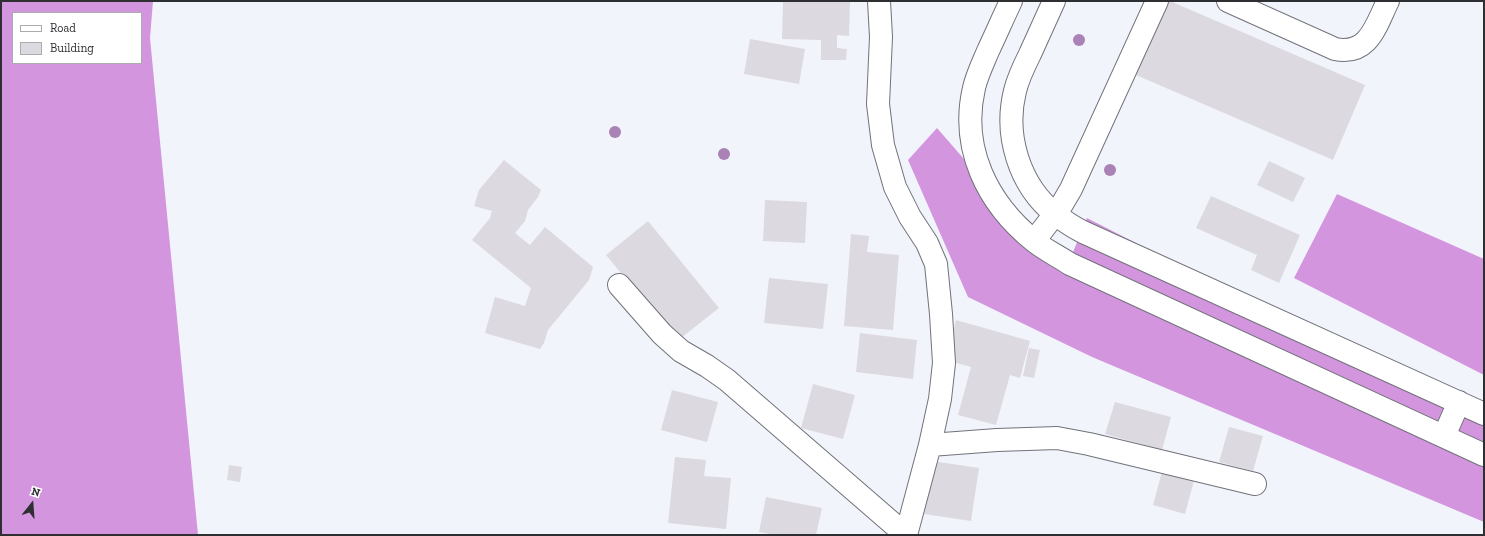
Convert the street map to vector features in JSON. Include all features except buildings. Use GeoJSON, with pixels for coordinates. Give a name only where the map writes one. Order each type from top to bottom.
{"type":"FeatureCollection","features":[{"type":"Feature","properties":{"kind":"street"},"geometry":{"type":"LineString","coordinates":[[619,285],[662,334],[680,351],[707,366],[727,380],[906,535],[930,445],[940,399],[944,363],[936,264],[927,243],[910,216],[895,187],[883,145],[878,104],[881,37],[879,1]]}},
{"type":"Feature","properties":{"kind":"street"},"geometry":{"type":"LineString","coordinates":[[1011,1],[974,87],[971,104],[971,139],[979,168],[989,188],[1007,214],[1034,241],[1070,264],[1484,455]]}},
{"type":"Feature","properties":{"kind":"street"},"geometry":{"type":"LineString","coordinates":[[1054,1],[1019,79],[1012,106],[1011,123],[1015,152],[1023,173],[1038,197],[1054,214],[1083,232],[1484,414]]}},
{"type":"Feature","properties":{"kind":"street"},"geometry":{"type":"LineString","coordinates":[[1034,241],[1070,189],[1157,1]]}},
{"type":"Feature","properties":{"kind":"street"},"geometry":{"type":"LineString","coordinates":[[1228,1],[1335,49],[1343,51],[1358,48],[1370,37],[1388,1]]}},
{"type":"Feature","properties":{"kind":"street"},"geometry":{"type":"LineString","coordinates":[[1444,436],[1459,402]]}},
{"type":"Feature","properties":{"kind":"street"},"geometry":{"type":"LineString","coordinates":[[930,445],[997,440],[1057,438],[1089,444],[1255,484]]}},
{"type":"Feature","properties":{"kind":"shaded area"},"geometry":{"type":"Polygon","coordinates":[[[1,1],[153,1],[150,38],[198,535],[1,535],[1,1]]]}},
{"type":"Feature","properties":{"kind":"shaded area"},"geometry":{"type":"Polygon","coordinates":[[[937,128],[1064,274],[1087,218],[1484,421],[1484,522],[1092,357],[968,297],[908,160],[937,128]]]}},
{"type":"Feature","properties":{"kind":"shaded area"},"geometry":{"type":"Polygon","coordinates":[[[1337,194],[1484,259],[1484,375],[1294,278],[1337,194]]]}}]}
